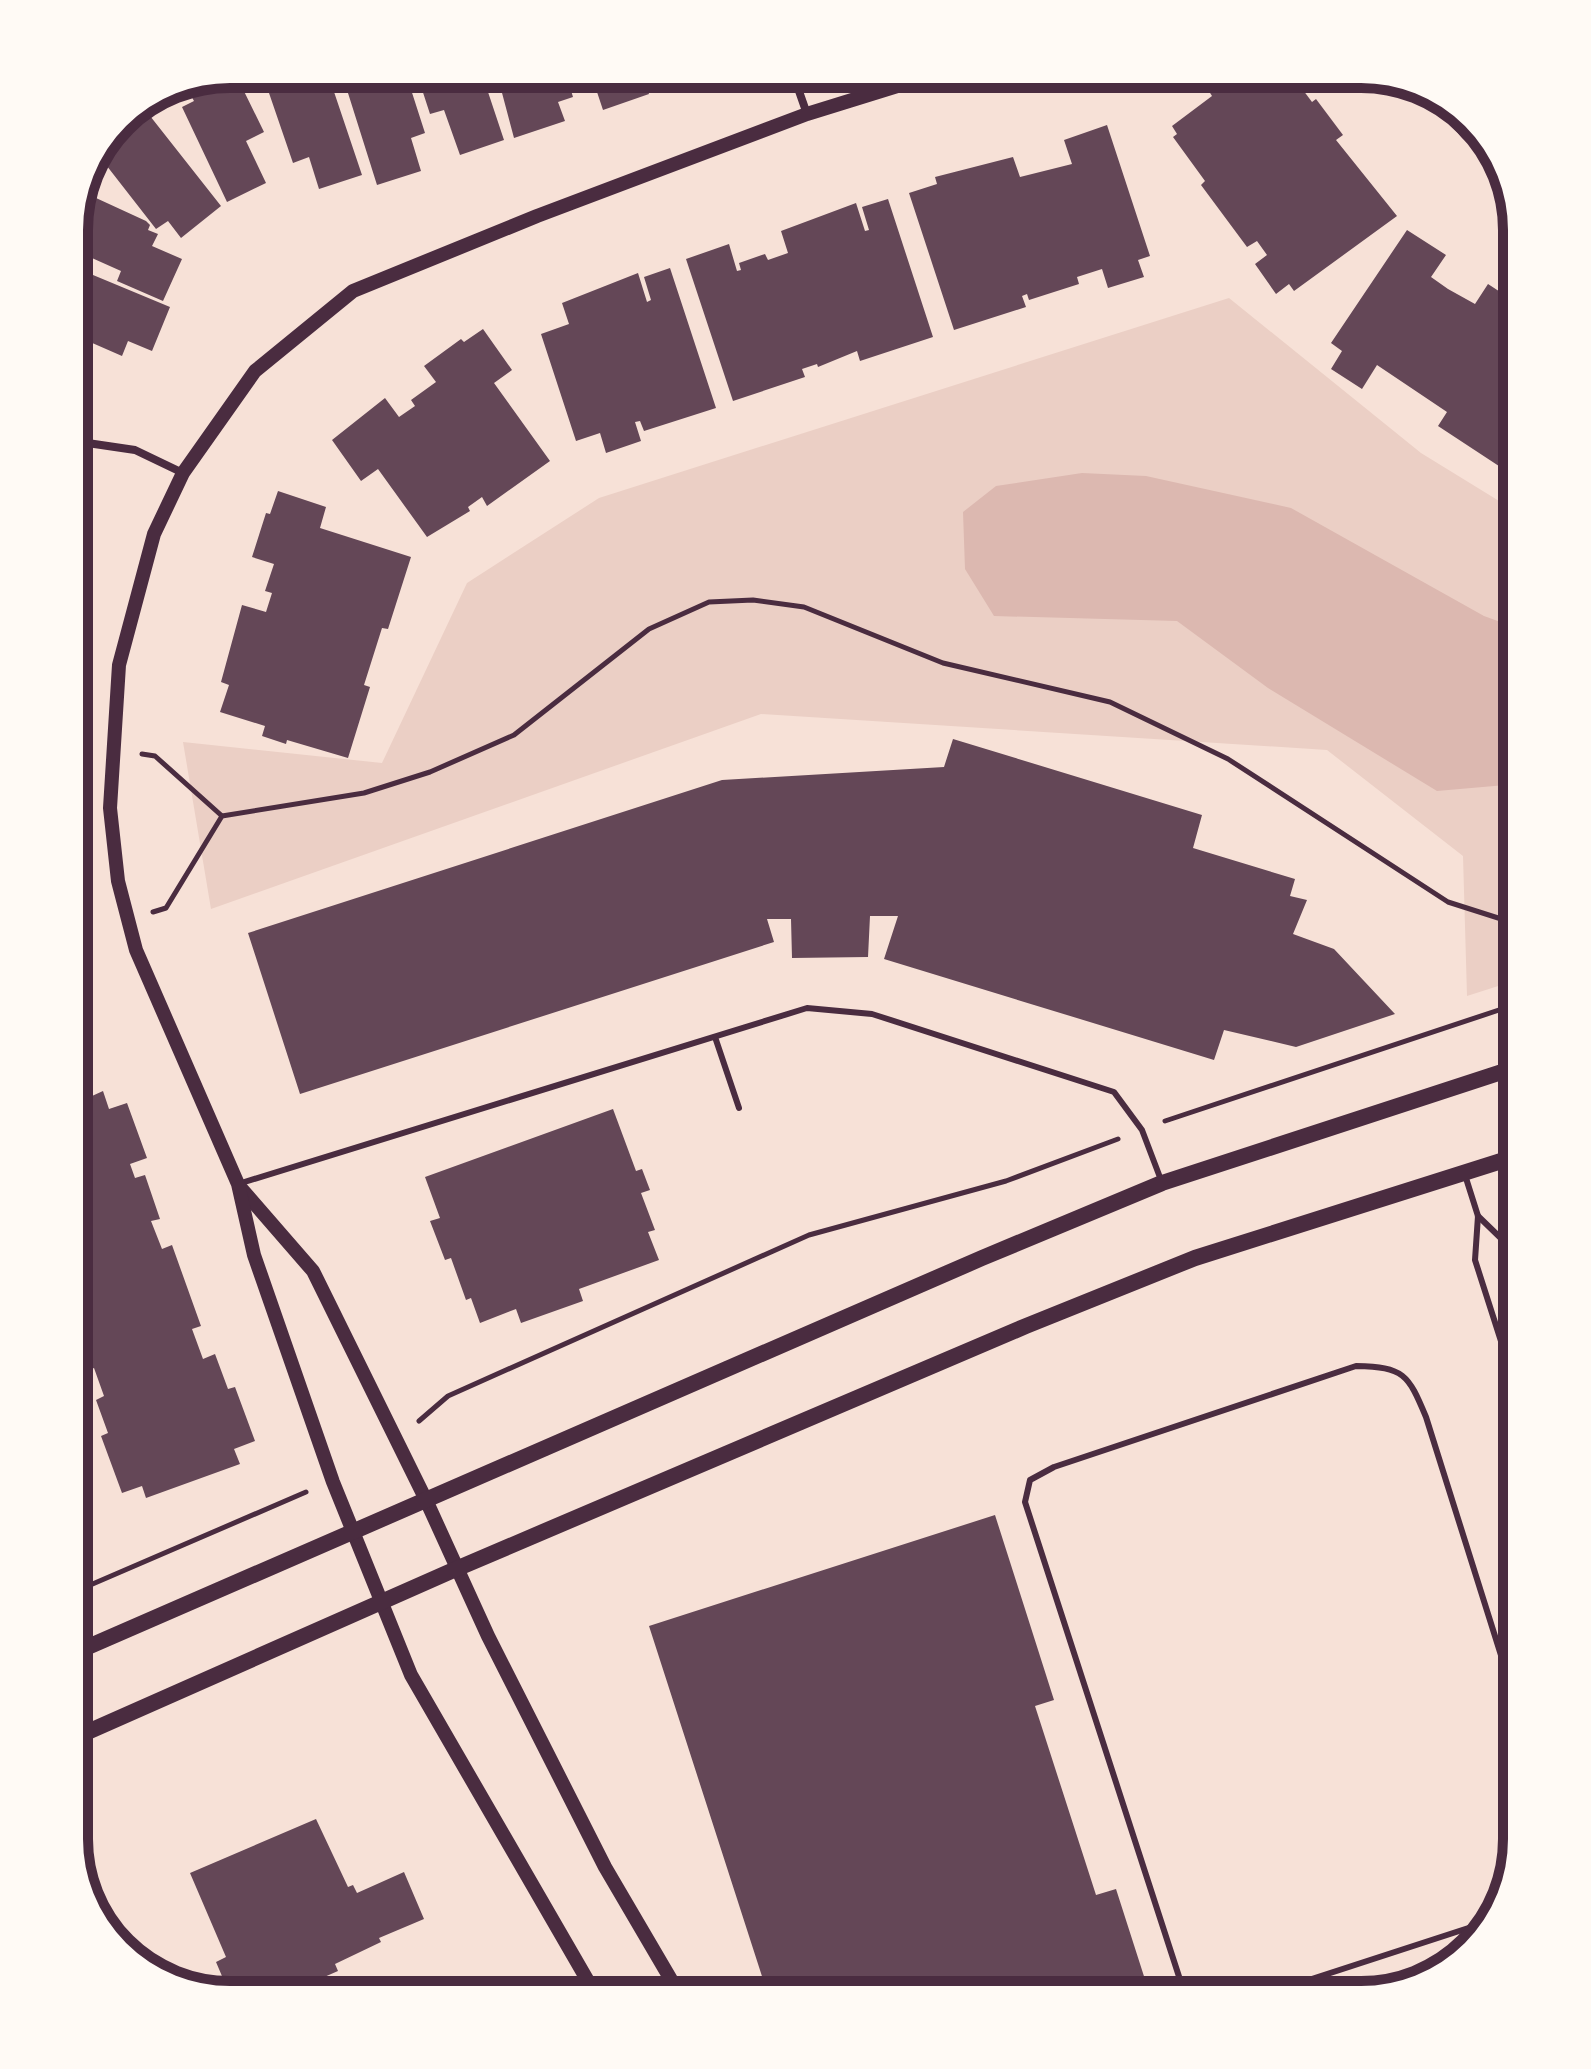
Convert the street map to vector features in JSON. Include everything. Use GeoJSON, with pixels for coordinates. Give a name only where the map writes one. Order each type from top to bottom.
{"type":"FeatureCollection","features":[{"type":"Feature","properties":{"kind":"main road"},"geometry":{"type":"LineString","coordinates":[[88,1647],[351,1530],[1162,1183],[1503,1072]]}},
{"type":"Feature","properties":{"kind":"main road"},"geometry":{"type":"LineString","coordinates":[[88,1732],[456,1569],[1195,1258],[1503,1160]]}},
{"type":"Feature","properties":{"kind":"street"},"geometry":{"type":"LineString","coordinates":[[798,88],[807,114]]}},
{"type":"Feature","properties":{"kind":"street"},"geometry":{"type":"LineString","coordinates":[[588,1981],[411,1675],[333,1482],[254,1255],[238,1184],[136,950],[118,881],[110,808],[119,665],[154,534],[183,473],[255,371],[353,291],[537,216],[807,114],[891,88]]}},
{"type":"Feature","properties":{"kind":"street"},"geometry":{"type":"LineString","coordinates":[[88,443],[135,450],[183,473]]}},
{"type":"Feature","properties":{"kind":"street"},"geometry":{"type":"LineString","coordinates":[[238,1184],[313,1271],[426,1500],[456,1569],[605,1867],[672,1981]]}},
{"type":"Feature","properties":{"kind":"lane"},"geometry":{"type":"LineString","coordinates":[[238,1184],[807,1008],[872,1014],[1114,1092],[1142,1130],[1162,1183]]}},
{"type":"Feature","properties":{"kind":"lane"},"geometry":{"type":"LineString","coordinates":[[715,1037],[739,1108]]}},
{"type":"Feature","properties":{"kind":"lane"},"geometry":{"type":"LineString","coordinates":[[1464,1172],[1478,1216],[1475,1260],[1503,1347]]}},
{"type":"Feature","properties":{"kind":"lane"},"geometry":{"type":"LineString","coordinates":[[1478,1216],[1503,1240]]}},
{"type":"Feature","properties":{"kind":"lane"},"geometry":{"type":"LineString","coordinates":[[1180,1981],[1025,1502],[1030,1480],[1054,1467],[1356,1366],[1389,1367],[1410,1380],[1426,1417],[1503,1648]]}},
{"type":"Feature","properties":{"kind":"lane"},"geometry":{"type":"LineString","coordinates":[[1306,1981],[1473,1927]]}},
{"type":"Feature","properties":{"kind":"path"},"geometry":{"type":"LineString","coordinates":[[128,921],[166,908],[222,816],[364,793],[430,772],[514,735],[649,629],[709,602],[753,600],[804,607],[943,663],[1110,702],[1228,759],[1448,902],[1503,920]]}},
{"type":"Feature","properties":{"kind":"path"},"geometry":{"type":"LineString","coordinates":[[113,751],[155,756],[222,816]]}},
{"type":"Feature","properties":{"kind":"path"},"geometry":{"type":"LineString","coordinates":[[397,1441],[448,1396],[809,1235],[1006,1181],[1142,1130],[1503,1009]]}},
{"type":"Feature","properties":{"kind":"path"},"geometry":{"type":"LineString","coordinates":[[88,1586],[275,1503],[333,1482]]}},
{"type":"Feature","properties":{"kind":"shaded area"},"geometry":{"type":"Polygon","coordinates":[[[1229,298],[1421,453],[1503,503],[1503,984],[1467,996],[1463,856],[1327,750],[761,714],[211,909],[183,742],[382,763],[467,583],[599,498],[1229,298]]]}},
{"type":"Feature","properties":{"kind":"shaded area"},"geometry":{"type":"Polygon","coordinates":[[[1082,473],[1146,476],[1291,508],[1484,616],[1503,623],[1503,785],[1437,791],[1268,688],[1177,621],[994,616],[965,569],[963,512],[996,486],[1082,473]]]}},
{"type":"Feature","properties":{"kind":"building"},"geometry":{"type":"Polygon","coordinates":[[[220,88],[242,88],[264,132],[246,141],[266,183],[227,202],[182,107],[194,101],[190,94],[220,88]]]}},
{"type":"Feature","properties":{"kind":"building"},"geometry":{"type":"Polygon","coordinates":[[[285,88],[333,88],[362,175],[319,189],[309,157],[293,163],[269,93],[285,88]]]}},
{"type":"Feature","properties":{"kind":"building"},"geometry":{"type":"Polygon","coordinates":[[[346,88],[411,88],[425,133],[411,138],[421,171],[377,185],[346,88]]]}},
{"type":"Feature","properties":{"kind":"building"},"geometry":{"type":"Polygon","coordinates":[[[422,88],[487,88],[504,140],[460,155],[444,110],[430,114],[422,88]]]}},
{"type":"Feature","properties":{"kind":"building"},"geometry":{"type":"Polygon","coordinates":[[[501,88],[570,88],[573,97],[558,102],[565,121],[514,138],[501,88]]]}},
{"type":"Feature","properties":{"kind":"building"},"geometry":{"type":"Polygon","coordinates":[[[596,88],[647,88],[649,94],[603,110],[596,88]]]}},
{"type":"Feature","properties":{"kind":"building"},"geometry":{"type":"Polygon","coordinates":[[[1207,88],[1302,88],[1312,102],[1316,99],[1343,135],[1336,140],[1397,216],[1294,291],[1289,284],[1276,294],[1255,264],[1267,255],[1257,241],[1247,247],[1201,185],[1205,181],[1173,137],[1177,134],[1172,126],[1212,96],[1207,88]]]}},
{"type":"Feature","properties":{"kind":"building"},"geometry":{"type":"Polygon","coordinates":[[[148,114],[221,206],[181,238],[168,221],[156,229],[105,163],[117,143],[129,129],[148,114]]]}},
{"type":"Feature","properties":{"kind":"building"},"geometry":{"type":"Polygon","coordinates":[[[1107,125],[1150,256],[1138,260],[1144,277],[1108,288],[1102,269],[1077,277],[1079,284],[1029,300],[1027,294],[1022,296],[1026,307],[954,330],[909,193],[937,184],[935,177],[1013,157],[1020,177],[1072,164],[1064,140],[1107,125]]]}},
{"type":"Feature","properties":{"kind":"building"},"geometry":{"type":"Polygon","coordinates":[[[92,196],[146,221],[150,225],[148,230],[158,234],[152,246],[182,259],[163,301],[117,281],[121,271],[88,256],[88,220],[92,196]]]}},
{"type":"Feature","properties":{"kind":"building"},"geometry":{"type":"Polygon","coordinates":[[[888,199],[933,337],[860,361],[857,351],[818,367],[817,364],[802,369],[805,377],[733,401],[686,259],[729,244],[737,271],[741,270],[739,263],[765,254],[768,260],[788,253],[781,231],[856,203],[865,231],[869,230],[862,207],[888,199]]]}},
{"type":"Feature","properties":{"kind":"building"},"geometry":{"type":"Polygon","coordinates":[[[1407,230],[1446,255],[1431,277],[1448,289],[1475,304],[1488,284],[1503,294],[1503,469],[1438,426],[1447,412],[1377,365],[1362,389],[1331,369],[1342,351],[1331,343],[1407,230]]]}},
{"type":"Feature","properties":{"kind":"building"},"geometry":{"type":"Polygon","coordinates":[[[670,268],[716,408],[644,431],[640,421],[635,422],[641,441],[606,453],[600,433],[576,441],[541,334],[569,324],[562,303],[638,273],[647,302],[651,300],[644,277],[670,268]]]}},
{"type":"Feature","properties":{"kind":"building"},"geometry":{"type":"Polygon","coordinates":[[[88,273],[170,307],[152,351],[128,341],[122,356],[88,341],[88,273]]]}},
{"type":"Feature","properties":{"kind":"building"},"geometry":{"type":"Polygon","coordinates":[[[483,329],[512,370],[494,383],[550,461],[487,506],[482,497],[468,507],[470,511],[427,537],[378,469],[361,481],[332,440],[385,398],[399,417],[415,406],[411,400],[436,382],[424,366],[461,339],[464,342],[483,329]]]}},
{"type":"Feature","properties":{"kind":"building"},"geometry":{"type":"Polygon","coordinates":[[[278,491],[326,507],[320,528],[411,557],[388,629],[382,628],[364,685],[370,687],[348,758],[262,736],[265,726],[220,712],[229,685],[221,682],[242,605],[266,612],[272,593],[265,591],[274,564],[252,557],[266,513],[270,514],[278,491]]]}},
{"type":"Feature","properties":{"kind":"building"},"geometry":{"type":"Polygon","coordinates":[[[953,739],[1202,815],[1193,848],[1295,879],[1290,896],[1307,900],[1293,934],[1334,949],[1395,1014],[1296,1047],[1224,1030],[1214,1060],[884,959],[898,916],[870,916],[868,957],[792,958],[791,919],[767,919],[774,942],[300,1094],[248,933],[722,780],[944,767],[953,739]]]}},
{"type":"Feature","properties":{"kind":"building"},"geometry":{"type":"Polygon","coordinates":[[[88,1089],[92,1096],[103,1091],[109,1109],[127,1103],[147,1158],[130,1164],[135,1178],[145,1175],[160,1219],[151,1221],[162,1249],[172,1245],[201,1326],[192,1329],[203,1359],[215,1354],[228,1389],[235,1387],[255,1441],[234,1449],[240,1464],[146,1498],[142,1486],[122,1493],[101,1436],[108,1433],[96,1400],[104,1396],[94,1368],[88,1370],[88,1089]]]}},
{"type":"Feature","properties":{"kind":"building"},"geometry":{"type":"Polygon","coordinates":[[[613,1109],[636,1171],[642,1169],[650,1190],[641,1193],[655,1230],[648,1232],[659,1260],[579,1289],[583,1301],[521,1323],[516,1309],[480,1323],[471,1298],[466,1300],[451,1258],[445,1260],[430,1221],[440,1218],[425,1177],[613,1109]]]}},
{"type":"Feature","properties":{"kind":"building"},"geometry":{"type":"Polygon","coordinates":[[[995,1515],[1054,1700],[1035,1706],[1096,1895],[1116,1889],[1146,1981],[763,1981],[649,1626],[995,1515]]]}},
{"type":"Feature","properties":{"kind":"building"},"geometry":{"type":"Polygon","coordinates":[[[316,1819],[348,1887],[353,1885],[357,1893],[404,1872],[424,1919],[379,1938],[381,1942],[335,1964],[338,1971],[315,1981],[224,1981],[216,1962],[226,1957],[190,1873],[316,1819]]]}}]}
